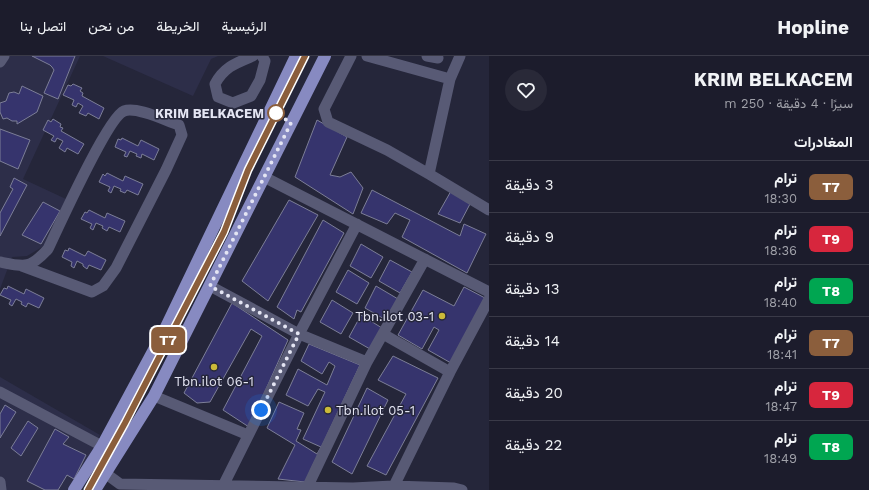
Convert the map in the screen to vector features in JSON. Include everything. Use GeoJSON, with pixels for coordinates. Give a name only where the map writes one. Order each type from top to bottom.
{"type":"FeatureCollection","features":[{"type":"Feature","properties":{"kind":"main road"},"geometry":{"type":"LineString","coordinates":[[74,490],[102,446],[165,329],[296,56]]}},
{"type":"Feature","properties":{"kind":"main road"},"geometry":{"type":"LineString","coordinates":[[95,490],[154,396],[325,56]]}},
{"type":"Feature","properties":{"kind":"street"},"geometry":{"type":"LineString","coordinates":[[0,62],[4,56]]}},
{"type":"Feature","properties":{"kind":"street"},"geometry":{"type":"LineString","coordinates":[[253,56],[236,64],[221,74],[215,84],[218,97],[233,103],[251,96],[260,80],[265,61],[262,56]]}},
{"type":"Feature","properties":{"kind":"street"},"geometry":{"type":"LineString","coordinates":[[351,56],[324,109],[328,122],[386,150],[489,210]]}},
{"type":"Feature","properties":{"kind":"street"},"geometry":{"type":"LineString","coordinates":[[367,56],[450,78]]}},
{"type":"Feature","properties":{"kind":"street"},"geometry":{"type":"LineString","coordinates":[[429,174],[450,78],[460,56]]}},
{"type":"Feature","properties":{"kind":"street"},"geometry":{"type":"LineString","coordinates":[[0,262],[22,266],[92,292],[103,286],[116,268],[166,170],[182,135],[179,126],[137,110],[124,111],[118,115],[103,136],[48,249],[38,261],[22,266]]}},
{"type":"Feature","properties":{"kind":"street"},"geometry":{"type":"LineString","coordinates":[[264,177],[489,292]]}},
{"type":"Feature","properties":{"kind":"street"},"geometry":{"type":"LineString","coordinates":[[223,486],[299,334],[357,224]]}},
{"type":"Feature","properties":{"kind":"street"},"geometry":{"type":"LineString","coordinates":[[306,489],[367,362],[425,259]]}},
{"type":"Feature","properties":{"kind":"street"},"geometry":{"type":"LineString","coordinates":[[210,286],[299,334],[367,362]]}},
{"type":"Feature","properties":{"kind":"street"},"geometry":{"type":"LineString","coordinates":[[393,488],[450,372],[489,299]]}},
{"type":"Feature","properties":{"kind":"street"},"geometry":{"type":"LineString","coordinates":[[383,334],[450,372]]}},
{"type":"Feature","properties":{"kind":"street"},"geometry":{"type":"LineString","coordinates":[[0,392],[102,446]]}},
{"type":"Feature","properties":{"kind":"street"},"geometry":{"type":"LineString","coordinates":[[154,396],[248,435]]}},
{"type":"Feature","properties":{"kind":"street"},"geometry":{"type":"LineString","coordinates":[[105,473],[118,487],[210,488],[223,486],[306,489],[393,488],[462,490]]}},
{"type":"Feature","properties":{"kind":"street"},"geometry":{"type":"LineString","coordinates":[[0,482],[1,490]]}},
{"type":"Feature","properties":{"kind":"shaded area"},"geometry":{"type":"Polygon","coordinates":[[[0,56],[80,56],[23,179],[66,199],[47,244],[27,256],[12,257],[0,289],[0,56]]]}},
{"type":"Feature","properties":{"kind":"shaded area"},"geometry":{"type":"Polygon","coordinates":[[[103,56],[218,56],[211,59],[193,96],[103,56]]]}},
{"type":"Feature","properties":{"kind":"shaded area"},"geometry":{"type":"Polygon","coordinates":[[[0,377],[100,435],[71,490],[0,490],[0,377]]]}},
{"type":"Feature","properties":{"kind":"building"},"geometry":{"type":"Polygon","coordinates":[[[32,56],[75,56],[58,99],[44,93],[54,70],[50,65],[32,56]]]}},
{"type":"Feature","properties":{"kind":"building"},"geometry":{"type":"Polygon","coordinates":[[[73,84],[82,88],[80,91],[83,93],[82,96],[104,108],[99,119],[88,113],[86,116],[79,113],[83,106],[78,103],[76,107],[72,105],[74,100],[63,95],[68,85],[71,86],[73,84]]]}},
{"type":"Feature","properties":{"kind":"building"},"geometry":{"type":"Polygon","coordinates":[[[22,86],[43,96],[37,112],[17,124],[17,121],[12,121],[7,118],[3,119],[0,112],[0,103],[6,101],[9,93],[14,92],[19,94],[22,86]]]}},
{"type":"Feature","properties":{"kind":"building"},"geometry":{"type":"Polygon","coordinates":[[[53,119],[61,124],[60,127],[63,128],[61,131],[84,144],[78,154],[67,148],[65,152],[59,148],[63,141],[57,138],[55,142],[51,140],[54,136],[43,130],[48,120],[51,122],[53,119]]]}},
{"type":"Feature","properties":{"kind":"building"},"geometry":{"type":"Polygon","coordinates":[[[317,120],[347,137],[330,175],[340,177],[351,172],[363,188],[353,214],[295,177],[317,120]]]}},
{"type":"Feature","properties":{"kind":"building"},"geometry":{"type":"Polygon","coordinates":[[[0,129],[30,140],[18,169],[0,161],[0,129]]]}},
{"type":"Feature","properties":{"kind":"building"},"geometry":{"type":"Polygon","coordinates":[[[122,138],[138,146],[141,140],[159,149],[154,160],[142,154],[141,158],[136,156],[137,154],[130,151],[127,157],[124,156],[126,152],[115,147],[118,139],[121,140],[122,138]]]}},
{"type":"Feature","properties":{"kind":"building"},"geometry":{"type":"Polygon","coordinates":[[[107,173],[123,181],[125,176],[143,184],[138,195],[127,190],[125,193],[120,191],[121,189],[114,186],[111,193],[108,191],[110,187],[99,182],[103,174],[105,176],[107,173]]]}},
{"type":"Feature","properties":{"kind":"building"},"geometry":{"type":"Polygon","coordinates":[[[14,178],[27,185],[0,236],[0,213],[13,189],[10,187],[14,178]]]}},
{"type":"Feature","properties":{"kind":"building"},"geometry":{"type":"Polygon","coordinates":[[[372,190],[460,236],[464,224],[486,234],[467,273],[402,237],[410,220],[395,213],[387,224],[361,213],[372,190]]]}},
{"type":"Feature","properties":{"kind":"building"},"geometry":{"type":"Polygon","coordinates":[[[451,191],[470,204],[460,223],[438,214],[451,191]]]}},
{"type":"Feature","properties":{"kind":"building"},"geometry":{"type":"Polygon","coordinates":[[[289,200],[318,215],[268,301],[242,281],[289,200]]]}},
{"type":"Feature","properties":{"kind":"building"},"geometry":{"type":"Polygon","coordinates":[[[43,202],[60,211],[41,244],[22,235],[43,202]]]}},
{"type":"Feature","properties":{"kind":"building"},"geometry":{"type":"Polygon","coordinates":[[[89,210],[105,218],[107,213],[125,221],[120,232],[109,227],[107,231],[102,228],[103,226],[96,223],[93,230],[90,228],[92,224],[81,219],[85,212],[87,213],[89,210]]]}},
{"type":"Feature","properties":{"kind":"building"},"geometry":{"type":"Polygon","coordinates":[[[323,220],[344,233],[301,312],[297,310],[294,319],[277,307],[323,220]]]}},
{"type":"Feature","properties":{"kind":"building"},"geometry":{"type":"Polygon","coordinates":[[[361,244],[383,257],[371,278],[350,266],[361,244]]]}},
{"type":"Feature","properties":{"kind":"building"},"geometry":{"type":"Polygon","coordinates":[[[69,248],[85,256],[88,251],[106,260],[101,270],[89,265],[87,269],[83,266],[83,264],[77,261],[74,268],[71,266],[72,262],[62,257],[65,250],[68,251],[69,248]]]}},
{"type":"Feature","properties":{"kind":"building"},"geometry":{"type":"Polygon","coordinates":[[[390,260],[412,272],[400,293],[379,281],[390,260]]]}},
{"type":"Feature","properties":{"kind":"building"},"geometry":{"type":"Polygon","coordinates":[[[348,270],[369,283],[357,304],[336,292],[348,270]]]}},
{"type":"Feature","properties":{"kind":"building"},"geometry":{"type":"Polygon","coordinates":[[[8,286],[24,294],[26,289],[44,298],[39,308],[28,303],[26,307],[21,304],[22,302],[16,299],[12,306],[9,304],[11,300],[0,295],[4,288],[7,289],[8,286]]]}},
{"type":"Feature","properties":{"kind":"building"},"geometry":{"type":"Polygon","coordinates":[[[376,286],[398,299],[386,320],[365,308],[376,286]]]}},
{"type":"Feature","properties":{"kind":"building","name":"Tbn.ilot 03-1"},"geometry":{"type":"Polygon","coordinates":[[[464,287],[485,298],[451,363],[428,350],[439,330],[434,327],[422,349],[398,335],[423,290],[454,306],[464,287]]]}},
{"type":"Feature","properties":{"kind":"building"},"geometry":{"type":"Polygon","coordinates":[[[332,300],[353,313],[341,334],[320,322],[332,300]]]}},
{"type":"Feature","properties":{"kind":"building","name":"Tbn.ilot 06-1"},"geometry":{"type":"Polygon","coordinates":[[[232,303],[288,340],[249,427],[223,410],[262,336],[251,329],[210,402],[197,403],[184,393],[232,303]]]}},
{"type":"Feature","properties":{"kind":"building"},"geometry":{"type":"Polygon","coordinates":[[[361,315],[382,328],[370,349],[349,337],[361,315]]]}},
{"type":"Feature","properties":{"kind":"building","name":"Tbn.ilot 05-1"},"geometry":{"type":"Polygon","coordinates":[[[309,344],[360,365],[305,482],[278,479],[295,445],[267,428],[279,402],[304,413],[297,429],[301,430],[296,441],[317,454],[321,447],[303,439],[325,392],[318,389],[308,406],[286,395],[298,369],[327,385],[335,366],[329,362],[322,374],[301,361],[309,344]]]}},
{"type":"Feature","properties":{"kind":"building"},"geometry":{"type":"Polygon","coordinates":[[[393,356],[438,378],[386,475],[367,466],[406,394],[378,380],[393,356]]]}},
{"type":"Feature","properties":{"kind":"building"},"geometry":{"type":"Polygon","coordinates":[[[367,388],[388,400],[352,474],[332,462],[367,388]]]}},
{"type":"Feature","properties":{"kind":"building"},"geometry":{"type":"Polygon","coordinates":[[[5,405],[16,412],[0,438],[0,414],[5,405]]]}},
{"type":"Feature","properties":{"kind":"building"},"geometry":{"type":"Polygon","coordinates":[[[28,421],[38,428],[21,456],[11,448],[28,421]]]}},
{"type":"Feature","properties":{"kind":"building"},"geometry":{"type":"Polygon","coordinates":[[[55,429],[69,437],[63,444],[86,455],[74,479],[67,475],[58,490],[45,490],[27,481],[55,429]]]}},
{"type":"Feature","properties":{"kind":"tram line"},"geometry":{"type":"LineString","coordinates":[[88,490],[125,423],[224,232],[248,170],[305,56]]}},
{"type":"Feature","properties":{"kind":"tram line","name":"T7"},"geometry":{"type":"LineString","coordinates":[[88,490],[125,423],[224,232],[248,170],[305,56]]}},
{"type":"Feature","properties":{"kind":"place","name":"KRIM BELKACEM"},"geometry":{"type":"Point","coordinates":[276,113]}},
{"type":"Feature","properties":{"kind":"place","name":"Tbn.ilot 03-1"},"geometry":{"type":"Point","coordinates":[442,316]}},
{"type":"Feature","properties":{"kind":"place","name":"Tbn.ilot 06-1"},"geometry":{"type":"Point","coordinates":[214,367]}},
{"type":"Feature","properties":{"kind":"place","name":"Tbn.ilot 05-1"},"geometry":{"type":"Point","coordinates":[328,410]}},
{"type":"Feature","properties":{"kind":"route"},"geometry":{"type":"LineString","coordinates":[[261,410],[299,334],[210,286],[291,123],[276,113]]}}]}
